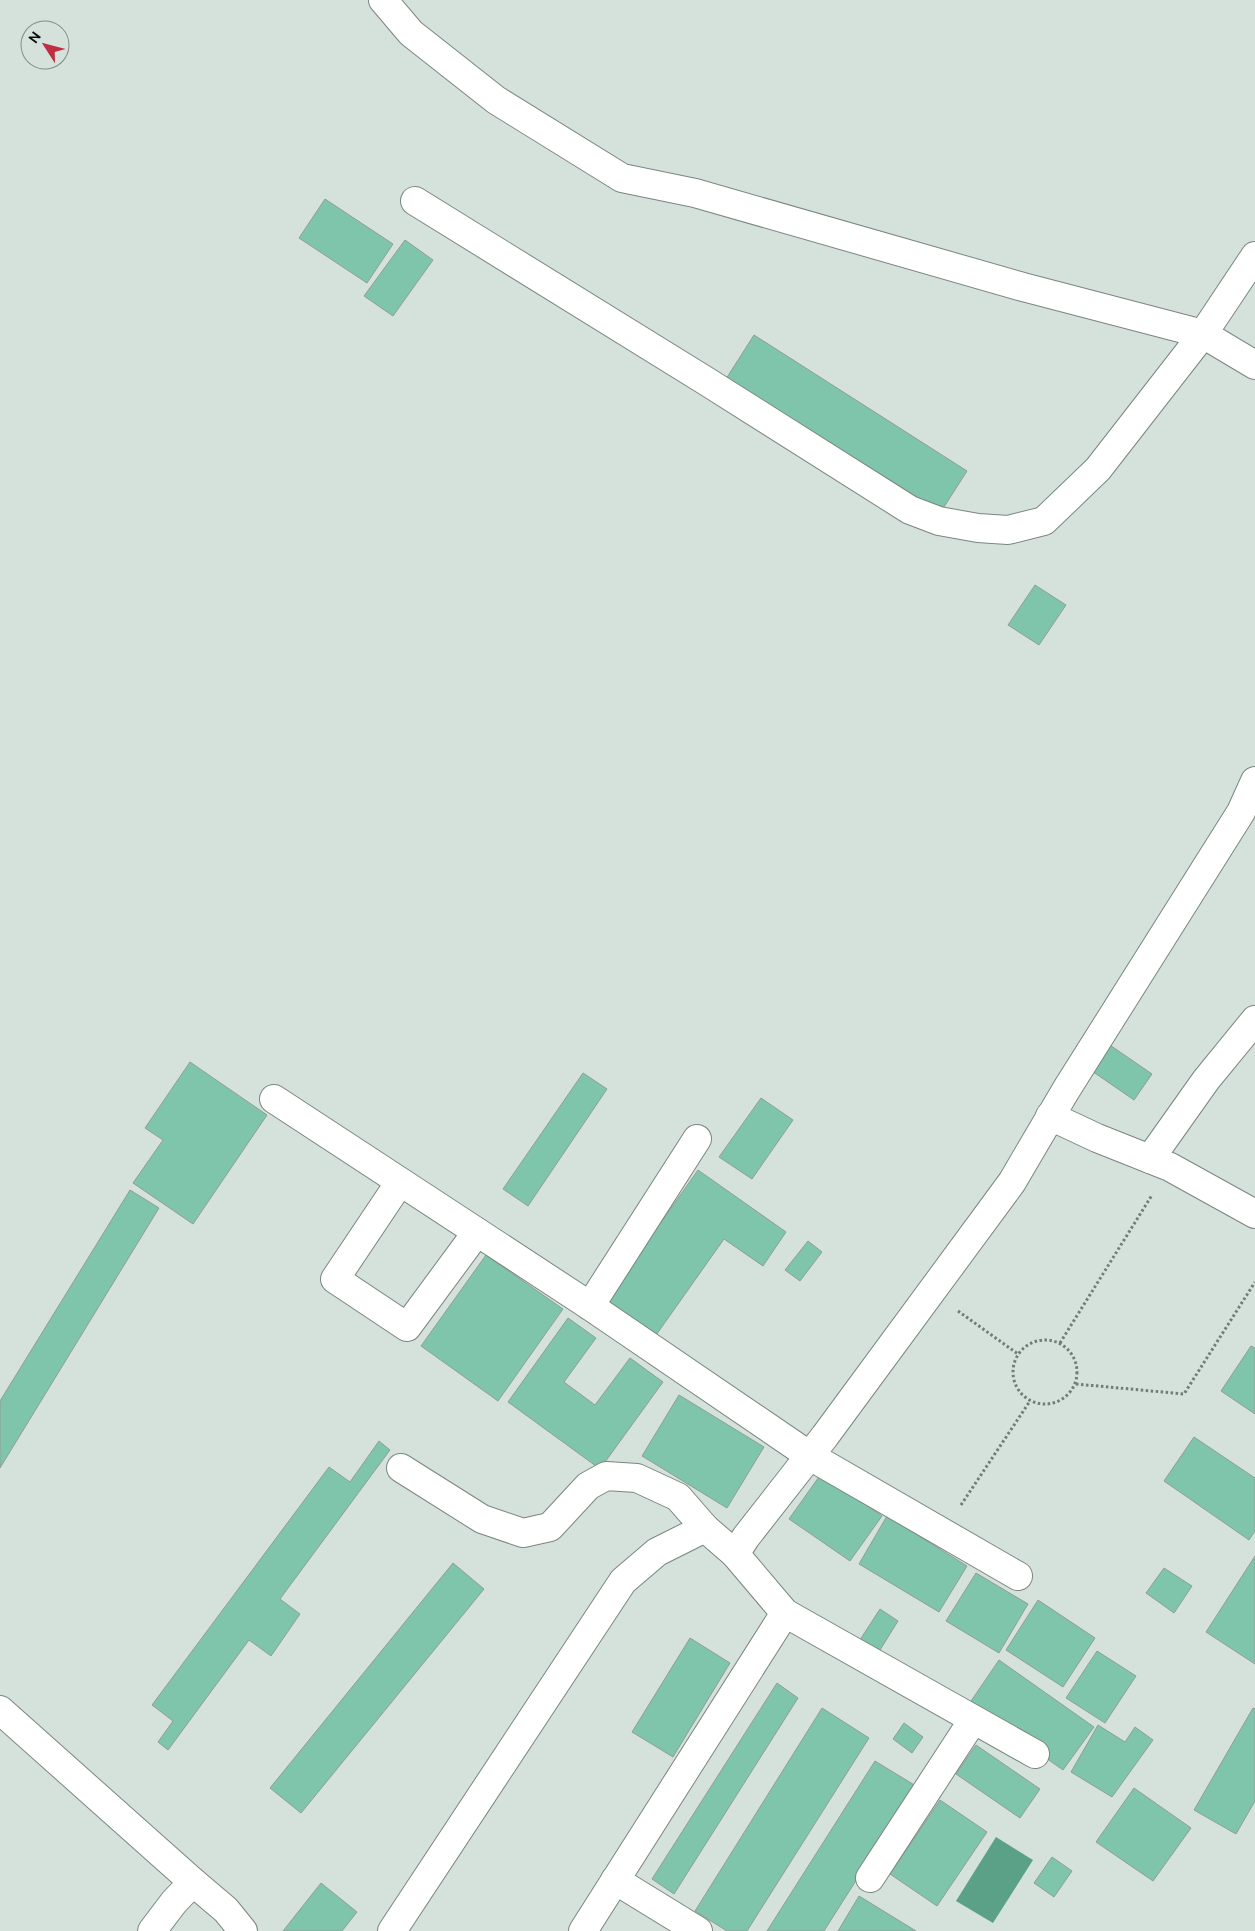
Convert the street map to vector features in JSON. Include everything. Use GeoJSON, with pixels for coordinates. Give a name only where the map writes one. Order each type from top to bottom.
{"type":"FeatureCollection","features":[{"type":"Feature","properties":{"kind":"street"},"geometry":{"type":"LineString","coordinates":[[383,0],[410,33],[496,100],[622,178],[695,193],[1023,287],[1203,334],[1255,365]]}},
{"type":"Feature","properties":{"kind":"street"},"geometry":{"type":"LineString","coordinates":[[416,201],[910,510],[939,521],[978,528],[1008,530],[1044,521],[1098,469],[1203,334],[1255,256]]}},
{"type":"Feature","properties":{"kind":"street"},"geometry":{"type":"LineString","coordinates":[[735,1554],[746,1537],[810,1456],[1012,1182],[1050,1116],[1240,812],[1255,782]]}},
{"type":"Feature","properties":{"kind":"street"},"geometry":{"type":"LineString","coordinates":[[1160,1163],[1206,1080],[1255,1020]]}},
{"type":"Feature","properties":{"kind":"street"},"geometry":{"type":"LineString","coordinates":[[274,1099],[590,1306],[810,1456],[1018,1576]]}},
{"type":"Feature","properties":{"kind":"street"},"geometry":{"type":"LineString","coordinates":[[1050,1116],[1096,1138],[1160,1163],[1255,1214]]}},
{"type":"Feature","properties":{"kind":"street"},"geometry":{"type":"LineString","coordinates":[[590,1306],[697,1139]]}},
{"type":"Feature","properties":{"kind":"street"},"geometry":{"type":"LineString","coordinates":[[400,1182],[335,1279],[407,1327],[477,1232]]}},
{"type":"Feature","properties":{"kind":"street"},"geometry":{"type":"LineString","coordinates":[[401,1468],[482,1519],[522,1533],[550,1527],[588,1486],[606,1476],[637,1478],[678,1497],[705,1528],[735,1554],[785,1613],[1035,1754]]}},
{"type":"Feature","properties":{"kind":"street"},"geometry":{"type":"LineString","coordinates":[[392,1931],[623,1581],[657,1552],[705,1528]]}},
{"type":"Feature","properties":{"kind":"street"},"geometry":{"type":"LineString","coordinates":[[583,1931],[785,1613]]}},
{"type":"Feature","properties":{"kind":"street"},"geometry":{"type":"LineString","coordinates":[[0,1710],[226,1910],[243,1931]]}},
{"type":"Feature","properties":{"kind":"street"},"geometry":{"type":"LineString","coordinates":[[870,1878],[973,1720]]}},
{"type":"Feature","properties":{"kind":"street"},"geometry":{"type":"LineString","coordinates":[[615,1880],[698,1931]]}},
{"type":"Feature","properties":{"kind":"street"},"geometry":{"type":"LineString","coordinates":[[152,1931],[174,1902],[193,1882]]}},
{"type":"Feature","properties":{"kind":"path"},"geometry":{"type":"LineString","coordinates":[[1060,1343],[1160,1163]]}},
{"type":"Feature","properties":{"kind":"path"},"geometry":{"type":"LineString","coordinates":[[1076,1384],[1184,1394],[1255,1282]]}},
{"type":"Feature","properties":{"kind":"path"},"geometry":{"type":"LineString","coordinates":[[931,1292],[1018,1354]]}},
{"type":"Feature","properties":{"kind":"path"},"geometry":{"type":"LineString","coordinates":[[1055,1340],[1072,1353],[1077,1362],[1076,1384],[1062,1400],[1052,1404],[1030,1402],[1016,1386],[1013,1375],[1014,1364],[1018,1354],[1025,1346],[1034,1341],[1055,1340]]}},
{"type":"Feature","properties":{"kind":"path"},"geometry":{"type":"LineString","coordinates":[[924,1521],[962,1504],[1030,1402]]}},
{"type":"Feature","properties":{"kind":"shaded area"},"geometry":{"type":"Polygon","coordinates":[[[996,1837],[1033,1860],[993,1923],[956,1901],[996,1837]]]}},
{"type":"Feature","properties":{"kind":"building"},"geometry":{"type":"Polygon","coordinates":[[[325,199],[393,244],[367,283],[299,238],[325,199]]]}},
{"type":"Feature","properties":{"kind":"building"},"geometry":{"type":"Polygon","coordinates":[[[405,240],[433,260],[393,316],[364,296],[405,240]]]}},
{"type":"Feature","properties":{"kind":"building"},"geometry":{"type":"Polygon","coordinates":[[[754,335],[967,471],[937,518],[724,382],[754,335]]]}},
{"type":"Feature","properties":{"kind":"building"},"geometry":{"type":"Polygon","coordinates":[[[1035,585],[1066,605],[1039,645],[1008,625],[1035,585]]]}},
{"type":"Feature","properties":{"kind":"building"},"geometry":{"type":"Polygon","coordinates":[[[1107,1043],[1152,1074],[1134,1100],[1089,1069],[1107,1043]]]}},
{"type":"Feature","properties":{"kind":"building"},"geometry":{"type":"Polygon","coordinates":[[[190,1062],[267,1115],[193,1224],[133,1183],[163,1140],[145,1128],[190,1062]]]}},
{"type":"Feature","properties":{"kind":"building"},"geometry":{"type":"Polygon","coordinates":[[[583,1073],[607,1089],[528,1206],[503,1189],[583,1073]]]}},
{"type":"Feature","properties":{"kind":"building"},"geometry":{"type":"Polygon","coordinates":[[[761,1098],[793,1120],[752,1179],[719,1157],[761,1098]]]}},
{"type":"Feature","properties":{"kind":"building"},"geometry":{"type":"Polygon","coordinates":[[[698,1170],[786,1232],[763,1266],[724,1239],[654,1338],[604,1303],[698,1170]]]}},
{"type":"Feature","properties":{"kind":"building"},"geometry":{"type":"Polygon","coordinates":[[[130,1190],[159,1208],[0,1468],[0,1401],[130,1190]]]}},
{"type":"Feature","properties":{"kind":"building"},"geometry":{"type":"Polygon","coordinates":[[[808,1241],[822,1252],[800,1281],[785,1270],[808,1241]]]}},
{"type":"Feature","properties":{"kind":"building"},"geometry":{"type":"Polygon","coordinates":[[[486,1255],[563,1309],[498,1401],[421,1346],[486,1255]]]}},
{"type":"Feature","properties":{"kind":"building"},"geometry":{"type":"Polygon","coordinates":[[[568,1318],[596,1338],[564,1382],[595,1405],[630,1358],[663,1382],[600,1469],[508,1402],[568,1318]]]}},
{"type":"Feature","properties":{"kind":"building"},"geometry":{"type":"Polygon","coordinates":[[[1251,1346],[1255,1348],[1255,1414],[1221,1391],[1251,1346]]]}},
{"type":"Feature","properties":{"kind":"building"},"geometry":{"type":"Polygon","coordinates":[[[679,1395],[764,1447],[727,1508],[642,1456],[679,1395]]]}},
{"type":"Feature","properties":{"kind":"building"},"geometry":{"type":"Polygon","coordinates":[[[1194,1437],[1255,1478],[1255,1531],[1249,1540],[1164,1481],[1194,1437]]]}},
{"type":"Feature","properties":{"kind":"building"},"geometry":{"type":"Polygon","coordinates":[[[379,1441],[390,1450],[280,1599],[300,1614],[271,1656],[249,1640],[168,1750],[158,1742],[173,1721],[152,1705],[329,1467],[350,1482],[379,1441]]]}},
{"type":"Feature","properties":{"kind":"building"},"geometry":{"type":"Polygon","coordinates":[[[821,1474],[882,1516],[850,1561],[789,1519],[821,1474]]]}},
{"type":"Feature","properties":{"kind":"building"},"geometry":{"type":"Polygon","coordinates":[[[887,1516],[967,1566],[939,1612],[859,1564],[887,1516]]]}},
{"type":"Feature","properties":{"kind":"building"},"geometry":{"type":"Polygon","coordinates":[[[1255,1556],[1255,1664],[1206,1632],[1255,1556]]]}},
{"type":"Feature","properties":{"kind":"building"},"geometry":{"type":"Polygon","coordinates":[[[453,1563],[484,1589],[301,1813],[270,1788],[453,1563]]]}},
{"type":"Feature","properties":{"kind":"building"},"geometry":{"type":"Polygon","coordinates":[[[1164,1568],[1192,1586],[1174,1613],[1146,1593],[1164,1568]]]}},
{"type":"Feature","properties":{"kind":"building"},"geometry":{"type":"Polygon","coordinates":[[[976,1573],[1028,1604],[999,1653],[946,1621],[976,1573]]]}},
{"type":"Feature","properties":{"kind":"building"},"geometry":{"type":"Polygon","coordinates":[[[1038,1600],[1095,1638],[1063,1687],[1006,1650],[1038,1600]]]}},
{"type":"Feature","properties":{"kind":"building"},"geometry":{"type":"Polygon","coordinates":[[[880,1609],[898,1621],[875,1658],[856,1646],[880,1609]]]}},
{"type":"Feature","properties":{"kind":"building"},"geometry":{"type":"Polygon","coordinates":[[[690,1638],[730,1663],[673,1757],[632,1732],[690,1638]]]}},
{"type":"Feature","properties":{"kind":"building"},"geometry":{"type":"Polygon","coordinates":[[[1097,1651],[1136,1676],[1105,1723],[1066,1698],[1097,1651]]]}},
{"type":"Feature","properties":{"kind":"building"},"geometry":{"type":"Polygon","coordinates":[[[999,1660],[1094,1727],[1063,1770],[969,1704],[999,1660]]]}},
{"type":"Feature","properties":{"kind":"building"},"geometry":{"type":"Polygon","coordinates":[[[777,1683],[798,1698],[674,1894],[652,1879],[777,1683]]]}},
{"type":"Feature","properties":{"kind":"building"},"geometry":{"type":"Polygon","coordinates":[[[822,1708],[869,1738],[747,1931],[727,1931],[695,1911],[822,1708]]]}},
{"type":"Feature","properties":{"kind":"building"},"geometry":{"type":"Polygon","coordinates":[[[1253,1708],[1255,1709],[1255,1801],[1236,1834],[1194,1810],[1253,1708]]]}},
{"type":"Feature","properties":{"kind":"building"},"geometry":{"type":"Polygon","coordinates":[[[904,1723],[923,1737],[912,1753],[893,1739],[904,1723]]]}},
{"type":"Feature","properties":{"kind":"building"},"geometry":{"type":"Polygon","coordinates":[[[1098,1725],[1125,1742],[1135,1727],[1153,1740],[1112,1797],[1071,1772],[1098,1725]]]}},
{"type":"Feature","properties":{"kind":"building"},"geometry":{"type":"Polygon","coordinates":[[[976,1745],[1040,1789],[1020,1818],[956,1774],[976,1745]]]}},
{"type":"Feature","properties":{"kind":"building"},"geometry":{"type":"Polygon","coordinates":[[[875,1761],[916,1786],[824,1931],[767,1931],[875,1761]]]}},
{"type":"Feature","properties":{"kind":"building"},"geometry":{"type":"Polygon","coordinates":[[[1134,1788],[1191,1828],[1153,1881],[1096,1842],[1134,1788]]]}},
{"type":"Feature","properties":{"kind":"building"},"geometry":{"type":"Polygon","coordinates":[[[940,1800],[987,1832],[937,1906],[890,1874],[940,1800]]]}},
{"type":"Feature","properties":{"kind":"building"},"geometry":{"type":"Polygon","coordinates":[[[1052,1857],[1072,1871],[1054,1897],[1034,1883],[1052,1857]]]}},
{"type":"Feature","properties":{"kind":"building"},"geometry":{"type":"Polygon","coordinates":[[[321,1883],[357,1912],[342,1931],[283,1931],[321,1883]]]}},
{"type":"Feature","properties":{"kind":"building"},"geometry":{"type":"Polygon","coordinates":[[[859,1896],[916,1931],[838,1931],[859,1896]]]}}]}
